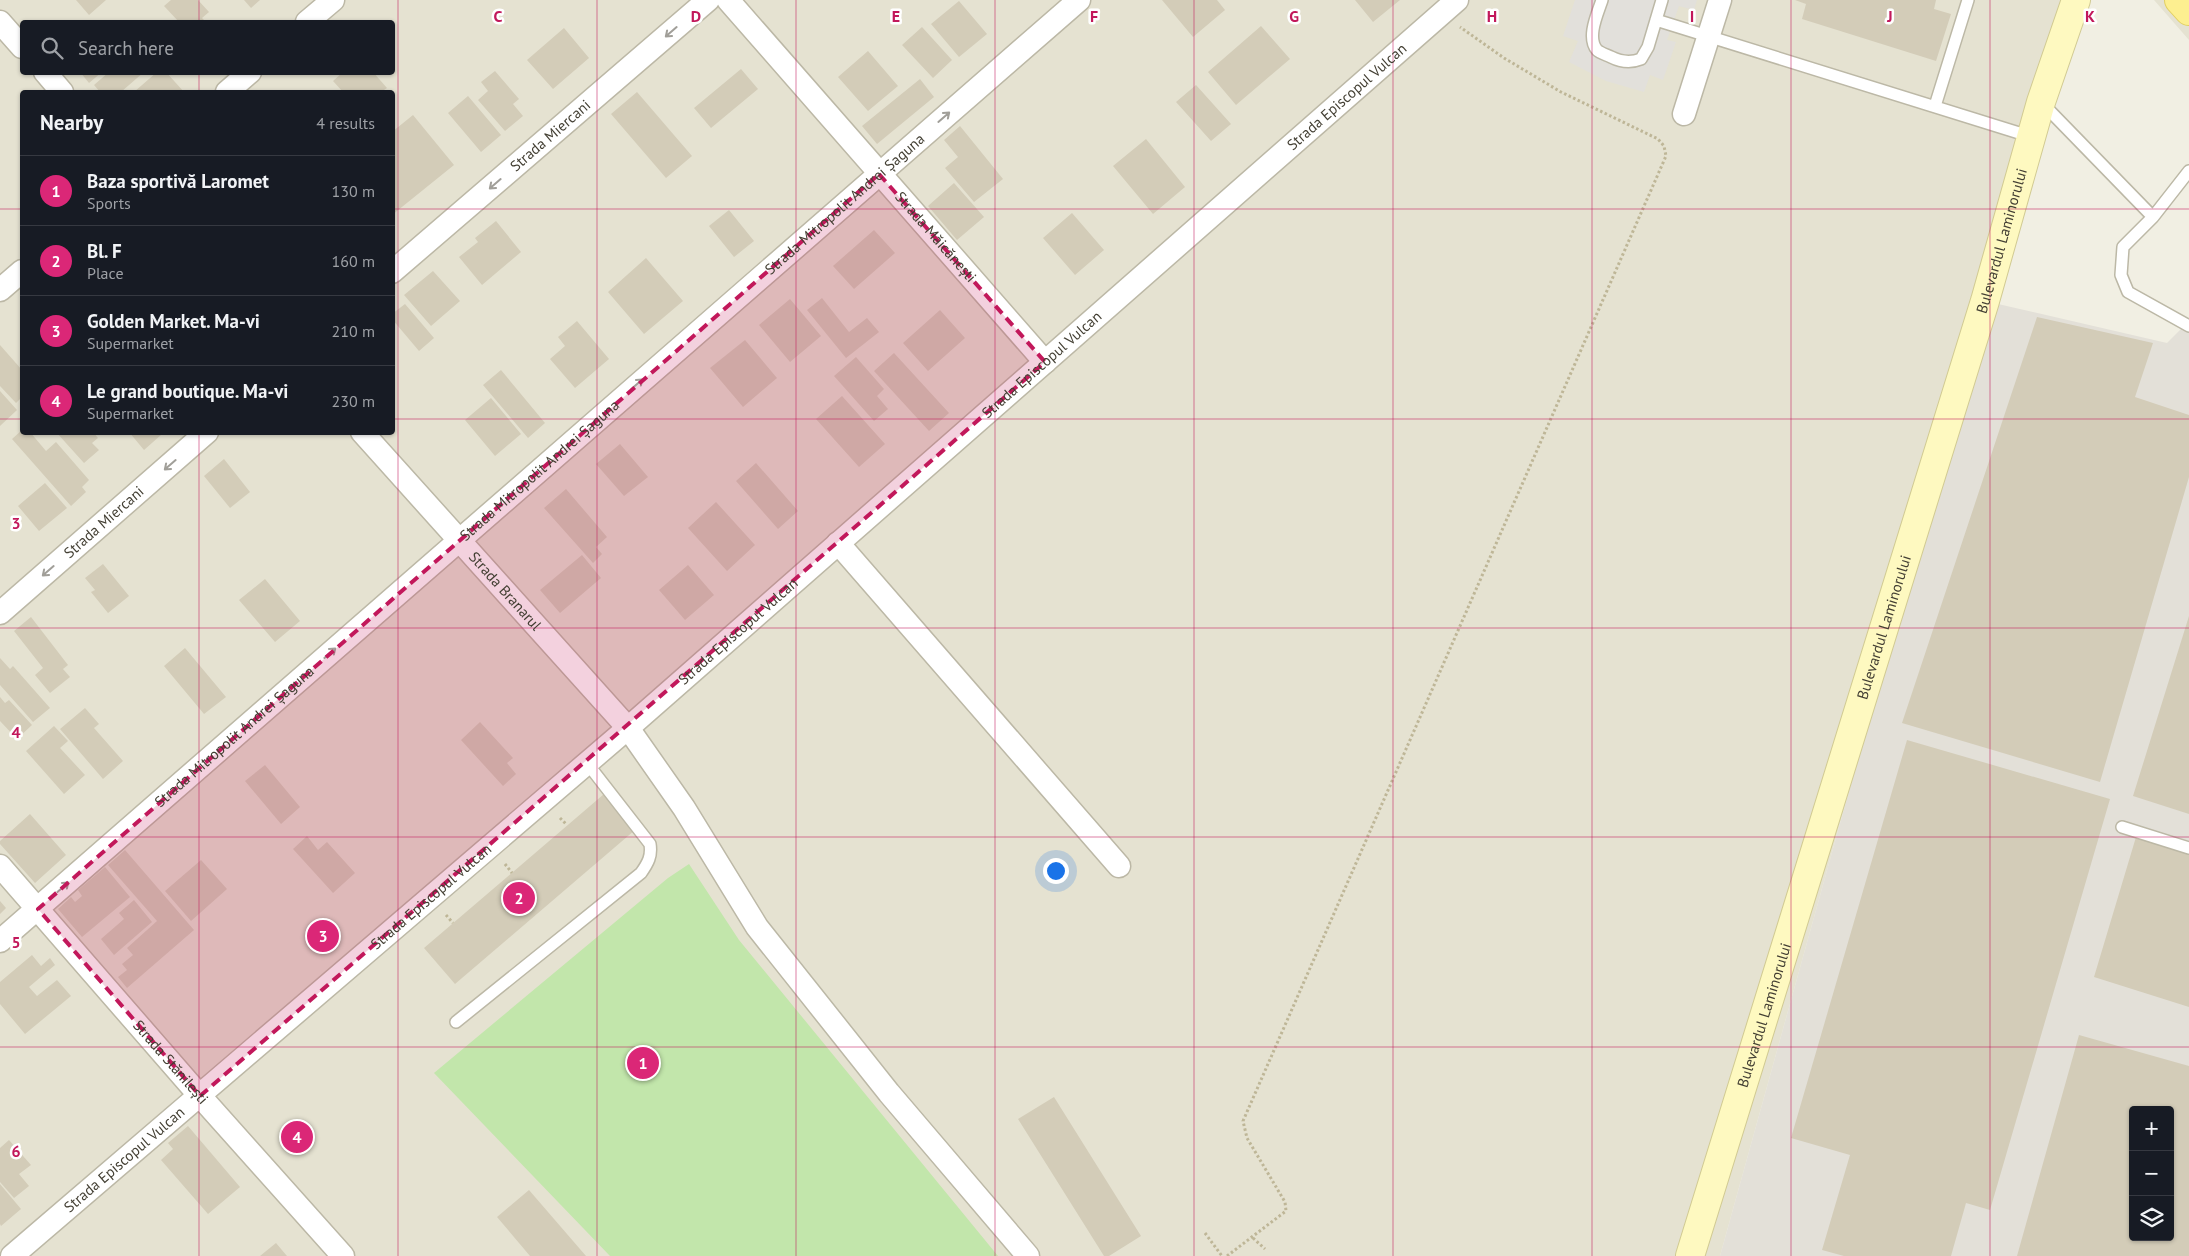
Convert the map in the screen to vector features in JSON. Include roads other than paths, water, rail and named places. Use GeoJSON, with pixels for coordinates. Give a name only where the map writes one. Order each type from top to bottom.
{"type":"FeatureCollection","features":[{"type":"Feature","properties":{"kind":"main road"},"geometry":{"type":"LineString","coordinates":[[2179,0],[2189,12]]}},
{"type":"Feature","properties":{"kind":"street"},"geometry":{"type":"LineString","coordinates":[[310,20],[333,0]]}},
{"type":"Feature","properties":{"kind":"street","name":"Strada Miercani"},"geometry":{"type":"LineString","coordinates":[[395,269],[708,0]]}},
{"type":"Feature","properties":{"kind":"street","name":"Strada Măicănești"},"geometry":{"type":"LineString","coordinates":[[728,0],[1045,362]]}},
{"type":"Feature","properties":{"kind":"street","name":"Strada Mitropolit Andrei Șaguna"},"geometry":{"type":"LineString","coordinates":[[0,941],[1079,0]]}},
{"type":"Feature","properties":{"kind":"street"},"geometry":{"type":"LineString","coordinates":[[1684,114],[1720,0]]}},
{"type":"Feature","properties":{"kind":"street","name":"Bulevardul Laminorului"},"geometry":{"type":"LineString","coordinates":[[1690,1256],[1985,301],[2041,102],[2076,0]]}},
{"type":"Feature","properties":{"kind":"street","name":"Strada Episcopul Vulcan"},"geometry":{"type":"LineString","coordinates":[[12,1256],[628,728],[1455,6]]}},
{"type":"Feature","properties":{"kind":"street"},"geometry":{"type":"LineString","coordinates":[[0,22],[20,45]]}},
{"type":"Feature","properties":{"kind":"street"},"geometry":{"type":"LineString","coordinates":[[48,75],[60,90]]}},
{"type":"Feature","properties":{"kind":"street"},"geometry":{"type":"LineString","coordinates":[[229,90],[247,75]]}},
{"type":"Feature","properties":{"kind":"street"},"geometry":{"type":"LineString","coordinates":[[0,290],[20,273]]}},
{"type":"Feature","properties":{"kind":"street","name":"Strada Miercani"},"geometry":{"type":"LineString","coordinates":[[0,613],[204,435]]}},
{"type":"Feature","properties":{"kind":"street","name":"Strada Branarul"},"geometry":{"type":"LineString","coordinates":[[365,435],[628,728],[684,808],[757,927],[889,1093],[1028,1256]]}},
{"type":"Feature","properties":{"kind":"street"},"geometry":{"type":"LineString","coordinates":[[838,543],[1119,866]]}},
{"type":"Feature","properties":{"kind":"street","name":"Strada Stănilești"},"geometry":{"type":"LineString","coordinates":[[0,866],[200,1096],[343,1256]]}},
{"type":"Feature","properties":{"kind":"lane"},"geometry":{"type":"LineString","coordinates":[[1602,0],[1594,26],[1593,39],[1597,50],[1613,58],[1631,63],[1641,59],[1648,48],[1662,0]]}},
{"type":"Feature","properties":{"kind":"lane"},"geometry":{"type":"LineString","coordinates":[[1935,106],[1968,0]]}},
{"type":"Feature","properties":{"kind":"lane"},"geometry":{"type":"LineString","coordinates":[[1656,20],[2032,136]]}},
{"type":"Feature","properties":{"kind":"lane"},"geometry":{"type":"LineString","coordinates":[[2041,102],[2153,217]]}},
{"type":"Feature","properties":{"kind":"lane"},"geometry":{"type":"LineString","coordinates":[[2189,171],[2153,217],[2123,247],[2120,275],[2128,292],[2189,326]]}},
{"type":"Feature","properties":{"kind":"lane"},"geometry":{"type":"LineString","coordinates":[[456,1022],[641,873],[648,863],[651,853],[650,844],[587,763]]}},
{"type":"Feature","properties":{"kind":"lane"},"geometry":{"type":"LineString","coordinates":[[2122,827],[2189,848]]}},
{"type":"Feature","properties":{"kind":"place","name":"Bl. F"},"geometry":{"type":"Point","coordinates":[519,898]}},
{"type":"Feature","properties":{"kind":"place","name":"Golden Market. Ma-vi"},"geometry":{"type":"Point","coordinates":[323,936]}},
{"type":"Feature","properties":{"kind":"place","name":"Baza sportivă Laromet"},"geometry":{"type":"Point","coordinates":[643,1063]}},
{"type":"Feature","properties":{"kind":"place","name":"Le grand boutique. Ma-vi"},"geometry":{"type":"Point","coordinates":[297,1137]}}]}
